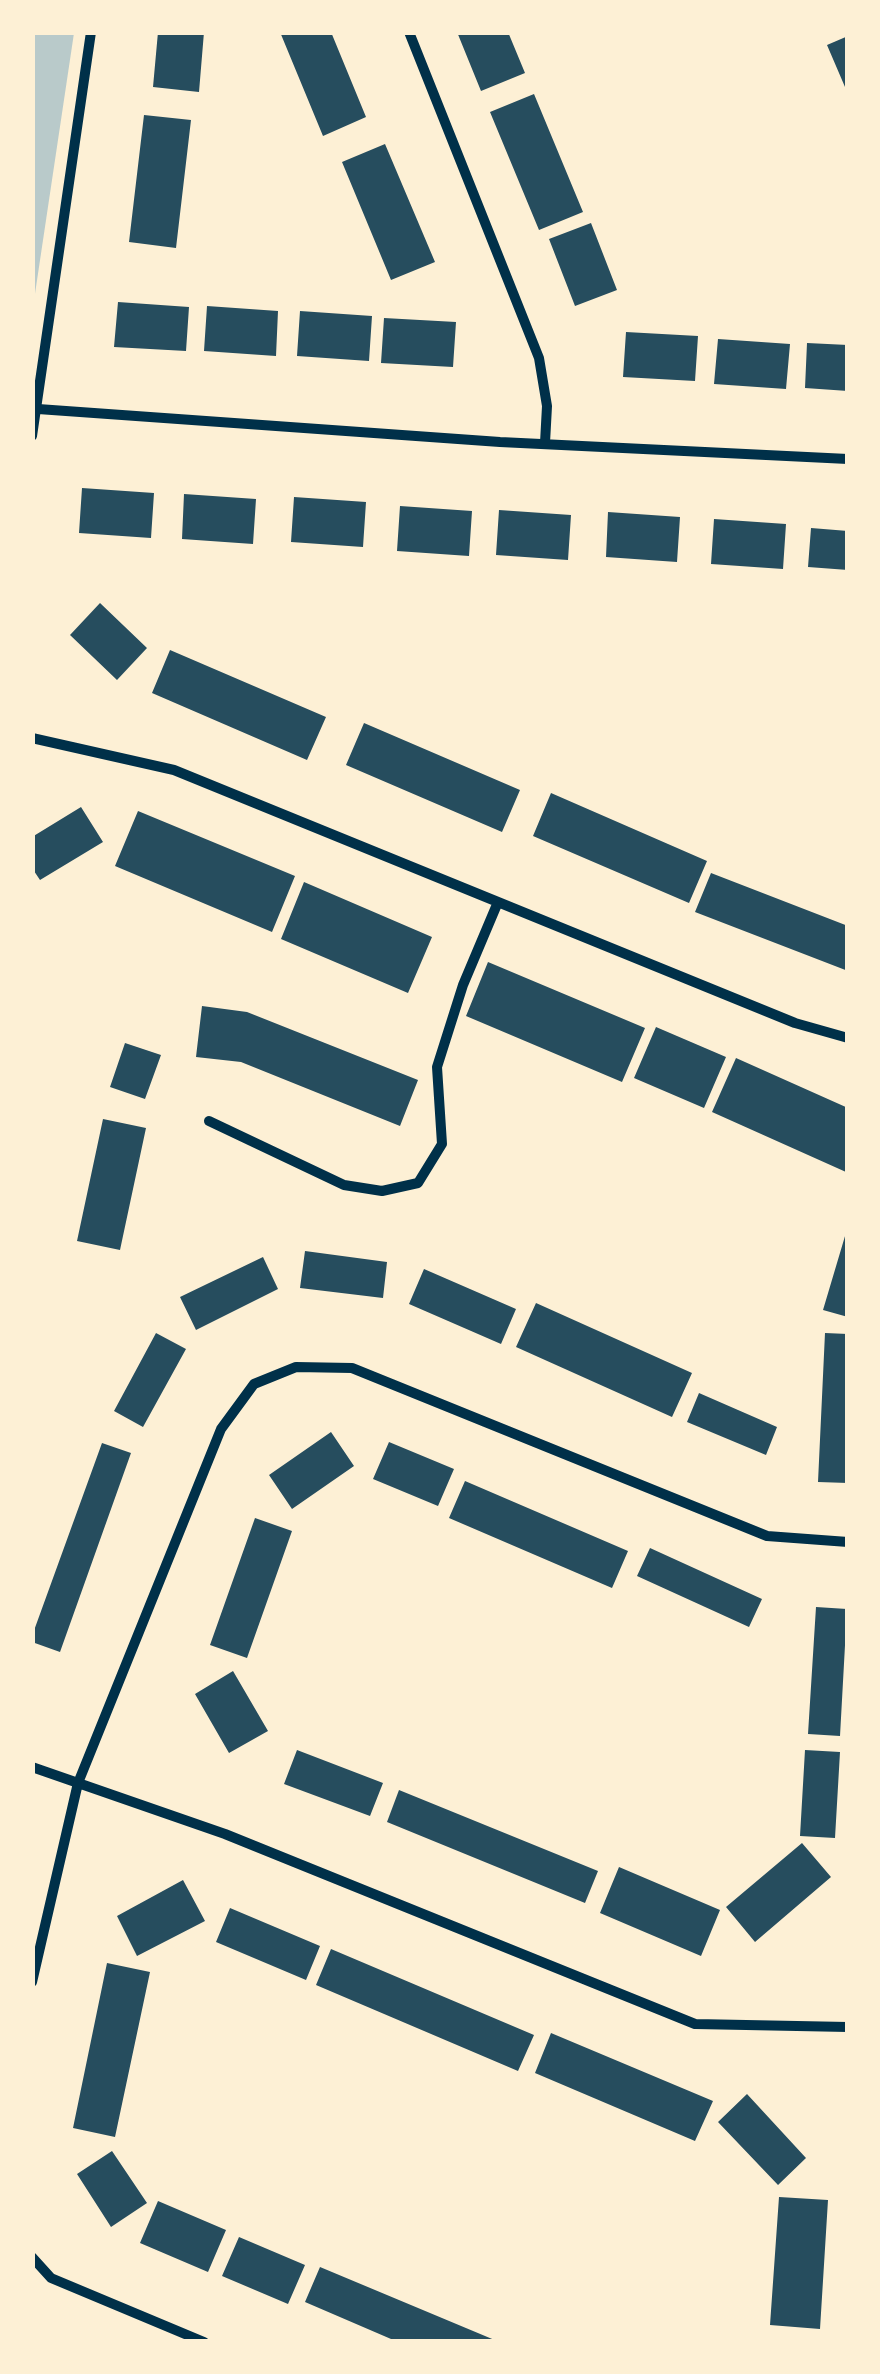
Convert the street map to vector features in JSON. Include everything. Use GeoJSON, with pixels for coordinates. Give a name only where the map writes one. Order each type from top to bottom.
{"type":"FeatureCollection","features":[{"type":"Feature","properties":{"kind":"street"},"geometry":{"type":"LineString","coordinates":[[32,436],[91,32]]}},
{"type":"Feature","properties":{"kind":"street"},"geometry":{"type":"LineString","coordinates":[[409,32],[538,358],[547,406],[546,443]]}},
{"type":"Feature","properties":{"kind":"street"},"geometry":{"type":"LineString","coordinates":[[38,409],[848,459]]}},
{"type":"Feature","properties":{"kind":"street"},"geometry":{"type":"LineString","coordinates":[[32,738],[174,770],[795,1023],[848,1038]]}},
{"type":"Feature","properties":{"kind":"street"},"geometry":{"type":"LineString","coordinates":[[209,1121],[344,1184],[382,1191],[418,1183],[442,1144],[436,1067],[463,985],[498,902]]}},
{"type":"Feature","properties":{"kind":"street"},"geometry":{"type":"LineString","coordinates":[[32,1982],[78,1784],[221,1429],[254,1384],[296,1367],[352,1368],[768,1536],[848,1542]]}},
{"type":"Feature","properties":{"kind":"street"},"geometry":{"type":"LineString","coordinates":[[32,1767],[225,1834],[696,2024],[848,2028]]}},
{"type":"Feature","properties":{"kind":"street"},"geometry":{"type":"LineString","coordinates":[[32,2257],[51,2278],[204,2342]]}},
{"type":"Feature","properties":{"kind":"shaded area"},"geometry":{"type":"Polygon","coordinates":[[[32,33],[74,33],[33,307],[32,33]]]}},
{"type":"Feature","properties":{"kind":"building"},"geometry":{"type":"Polygon","coordinates":[[[158,32],[204,32],[199,92],[153,87],[158,32]]]}},
{"type":"Feature","properties":{"kind":"building"},"geometry":{"type":"Polygon","coordinates":[[[280,32],[331,32],[366,117],[323,136],[280,32]]]}},
{"type":"Feature","properties":{"kind":"building"},"geometry":{"type":"Polygon","coordinates":[[[457,32],[508,32],[525,73],[481,91],[457,32]]]}},
{"type":"Feature","properties":{"kind":"building"},"geometry":{"type":"Polygon","coordinates":[[[848,36],[848,94],[827,45],[848,36]]]}},
{"type":"Feature","properties":{"kind":"building"},"geometry":{"type":"Polygon","coordinates":[[[534,94],[583,212],[539,230],[490,112],[534,94]]]}},
{"type":"Feature","properties":{"kind":"building"},"geometry":{"type":"Polygon","coordinates":[[[144,115],[191,120],[176,248],[129,242],[144,115]]]}},
{"type":"Feature","properties":{"kind":"building"},"geometry":{"type":"Polygon","coordinates":[[[385,144],[435,262],[391,280],[342,162],[385,144]]]}},
{"type":"Feature","properties":{"kind":"building"},"geometry":{"type":"Polygon","coordinates":[[[591,223],[617,290],[575,306],[549,239],[591,223]]]}},
{"type":"Feature","properties":{"kind":"building"},"geometry":{"type":"Polygon","coordinates":[[[118,302],[189,307],[186,351],[114,347],[118,302]]]}},
{"type":"Feature","properties":{"kind":"building"},"geometry":{"type":"Polygon","coordinates":[[[207,306],[278,311],[276,356],[204,351],[207,306]]]}},
{"type":"Feature","properties":{"kind":"building"},"geometry":{"type":"Polygon","coordinates":[[[300,311],[372,316],[369,361],[297,356],[300,311]]]}},
{"type":"Feature","properties":{"kind":"building"},"geometry":{"type":"Polygon","coordinates":[[[384,318],[456,322],[453,367],[381,363],[384,318]]]}},
{"type":"Feature","properties":{"kind":"building"},"geometry":{"type":"Polygon","coordinates":[[[626,332],[698,336],[695,381],[623,377],[626,332]]]}},
{"type":"Feature","properties":{"kind":"building"},"geometry":{"type":"Polygon","coordinates":[[[718,339],[790,344],[786,389],[714,384],[718,339]]]}},
{"type":"Feature","properties":{"kind":"building"},"geometry":{"type":"Polygon","coordinates":[[[807,343],[848,345],[848,391],[805,388],[807,343]]]}},
{"type":"Feature","properties":{"kind":"building"},"geometry":{"type":"Polygon","coordinates":[[[82,488],[154,493],[151,538],[79,533],[82,488]]]}},
{"type":"Feature","properties":{"kind":"building"},"geometry":{"type":"Polygon","coordinates":[[[184,494],[256,499],[253,544],[182,539],[184,494]]]}},
{"type":"Feature","properties":{"kind":"building"},"geometry":{"type":"Polygon","coordinates":[[[294,497],[366,502],[363,547],[291,542],[294,497]]]}},
{"type":"Feature","properties":{"kind":"building"},"geometry":{"type":"Polygon","coordinates":[[[400,506],[472,511],[469,556],[397,551],[400,506]]]}},
{"type":"Feature","properties":{"kind":"building"},"geometry":{"type":"Polygon","coordinates":[[[499,510],[571,515],[568,560],[496,555],[499,510]]]}},
{"type":"Feature","properties":{"kind":"building"},"geometry":{"type":"Polygon","coordinates":[[[608,512],[680,517],[677,562],[606,557],[608,512]]]}},
{"type":"Feature","properties":{"kind":"building"},"geometry":{"type":"Polygon","coordinates":[[[714,519],[786,524],[783,569],[711,564],[714,519]]]}},
{"type":"Feature","properties":{"kind":"building"},"geometry":{"type":"Polygon","coordinates":[[[811,528],[848,531],[848,570],[808,567],[811,528]]]}},
{"type":"Feature","properties":{"kind":"building"},"geometry":{"type":"Polygon","coordinates":[[[100,603],[147,648],[117,680],[70,635],[100,603]]]}},
{"type":"Feature","properties":{"kind":"building"},"geometry":{"type":"Polygon","coordinates":[[[170,650],[326,717],[307,760],[152,693],[170,650]]]}},
{"type":"Feature","properties":{"kind":"building"},"geometry":{"type":"Polygon","coordinates":[[[364,723],[520,790],[502,832],[346,765],[364,723]]]}},
{"type":"Feature","properties":{"kind":"building"},"geometry":{"type":"Polygon","coordinates":[[[551,793],[707,861],[689,903],[533,836],[551,793]]]}},
{"type":"Feature","properties":{"kind":"building"},"geometry":{"type":"Polygon","coordinates":[[[81,807],[103,842],[40,880],[32,868],[32,837],[81,807]]]}},
{"type":"Feature","properties":{"kind":"building"},"geometry":{"type":"Polygon","coordinates":[[[138,811],[295,876],[272,932],[115,866],[138,811]]]}},
{"type":"Feature","properties":{"kind":"building"},"geometry":{"type":"Polygon","coordinates":[[[711,873],[848,926],[848,971],[695,912],[711,873]]]}},
{"type":"Feature","properties":{"kind":"building"},"geometry":{"type":"Polygon","coordinates":[[[304,882],[432,937],[408,993],[281,939],[304,882]]]}},
{"type":"Feature","properties":{"kind":"building"},"geometry":{"type":"Polygon","coordinates":[[[488,962],[645,1028],[622,1082],[466,1016],[488,962]]]}},
{"type":"Feature","properties":{"kind":"building"},"geometry":{"type":"Polygon","coordinates":[[[202,1006],[247,1012],[418,1080],[400,1126],[241,1062],[196,1057],[202,1006]]]}},
{"type":"Feature","properties":{"kind":"building"},"geometry":{"type":"Polygon","coordinates":[[[656,1027],[726,1057],[704,1108],[634,1078],[656,1027]]]}},
{"type":"Feature","properties":{"kind":"building"},"geometry":{"type":"Polygon","coordinates":[[[125,1043],[161,1055],[145,1099],[110,1087],[125,1043]]]}},
{"type":"Feature","properties":{"kind":"building"},"geometry":{"type":"Polygon","coordinates":[[[736,1058],[848,1108],[846,1172],[712,1112],[736,1058]]]}},
{"type":"Feature","properties":{"kind":"building"},"geometry":{"type":"Polygon","coordinates":[[[103,1119],[146,1128],[120,1250],[77,1241],[103,1119]]]}},
{"type":"Feature","properties":{"kind":"building"},"geometry":{"type":"Polygon","coordinates":[[[848,1226],[848,1317],[823,1310],[848,1226]]]}},
{"type":"Feature","properties":{"kind":"building"},"geometry":{"type":"Polygon","coordinates":[[[305,1251],[387,1262],[383,1298],[300,1288],[305,1251]]]}},
{"type":"Feature","properties":{"kind":"building"},"geometry":{"type":"Polygon","coordinates":[[[263,1257],[278,1289],[196,1330],[180,1297],[263,1257]]]}},
{"type":"Feature","properties":{"kind":"building"},"geometry":{"type":"Polygon","coordinates":[[[424,1269],[516,1309],[501,1344],[409,1304],[424,1269]]]}},
{"type":"Feature","properties":{"kind":"building"},"geometry":{"type":"Polygon","coordinates":[[[536,1303],[692,1373],[672,1417],[516,1347],[536,1303]]]}},
{"type":"Feature","properties":{"kind":"building"},"geometry":{"type":"Polygon","coordinates":[[[156,1333],[186,1349],[143,1427],[114,1411],[156,1333]]]}},
{"type":"Feature","properties":{"kind":"building"},"geometry":{"type":"Polygon","coordinates":[[[825,1333],[848,1334],[848,1483],[818,1482],[825,1333]]]}},
{"type":"Feature","properties":{"kind":"building"},"geometry":{"type":"Polygon","coordinates":[[[699,1393],[777,1427],[766,1455],[687,1422],[699,1393]]]}},
{"type":"Feature","properties":{"kind":"building"},"geometry":{"type":"Polygon","coordinates":[[[331,1432],[354,1466],[292,1509],[269,1475],[331,1432]]]}},
{"type":"Feature","properties":{"kind":"building"},"geometry":{"type":"Polygon","coordinates":[[[389,1442],[454,1469],[438,1506],[373,1479],[389,1442]]]}},
{"type":"Feature","properties":{"kind":"building"},"geometry":{"type":"Polygon","coordinates":[[[102,1443],[131,1453],[60,1652],[32,1642],[32,1636],[102,1443]]]}},
{"type":"Feature","properties":{"kind":"building"},"geometry":{"type":"Polygon","coordinates":[[[465,1481],[628,1551],[612,1588],[449,1518],[465,1481]]]}},
{"type":"Feature","properties":{"kind":"building"},"geometry":{"type":"Polygon","coordinates":[[[255,1518],[292,1531],[247,1658],[210,1645],[255,1518]]]}},
{"type":"Feature","properties":{"kind":"building"},"geometry":{"type":"Polygon","coordinates":[[[650,1548],[762,1599],[749,1627],[637,1576],[650,1548]]]}},
{"type":"Feature","properties":{"kind":"building"},"geometry":{"type":"Polygon","coordinates":[[[816,1607],[847,1609],[840,1736],[808,1734],[816,1607]]]}},
{"type":"Feature","properties":{"kind":"building"},"geometry":{"type":"Polygon","coordinates":[[[233,1671],[268,1731],[229,1753],[195,1694],[233,1671]]]}},
{"type":"Feature","properties":{"kind":"building"},"geometry":{"type":"Polygon","coordinates":[[[297,1750],[383,1783],[370,1816],[284,1784],[297,1750]]]}},
{"type":"Feature","properties":{"kind":"building"},"geometry":{"type":"Polygon","coordinates":[[[805,1750],[840,1752],[835,1838],[800,1836],[805,1750]]]}},
{"type":"Feature","properties":{"kind":"building"},"geometry":{"type":"Polygon","coordinates":[[[399,1790],[598,1871],[585,1903],[387,1822],[399,1790]]]}},
{"type":"Feature","properties":{"kind":"building"},"geometry":{"type":"Polygon","coordinates":[[[802,1843],[831,1877],[755,1942],[726,1907],[802,1843]]]}},
{"type":"Feature","properties":{"kind":"building"},"geometry":{"type":"Polygon","coordinates":[[[619,1867],[720,1910],[701,1956],[600,1913],[619,1867]]]}},
{"type":"Feature","properties":{"kind":"building"},"geometry":{"type":"Polygon","coordinates":[[[183,1880],[205,1921],[137,1956],[117,1916],[183,1880]]]}},
{"type":"Feature","properties":{"kind":"building"},"geometry":{"type":"Polygon","coordinates":[[[230,1908],[320,1946],[306,1980],[216,1942],[230,1908]]]}},
{"type":"Feature","properties":{"kind":"building"},"geometry":{"type":"Polygon","coordinates":[[[331,1949],[534,2035],[518,2071],[316,1985],[331,1949]]]}},
{"type":"Feature","properties":{"kind":"building"},"geometry":{"type":"Polygon","coordinates":[[[107,1963],[150,1972],[115,2137],[73,2128],[107,1963]]]}},
{"type":"Feature","properties":{"kind":"building"},"geometry":{"type":"Polygon","coordinates":[[[551,2033],[713,2101],[695,2141],[535,2073],[551,2033]]]}},
{"type":"Feature","properties":{"kind":"building"},"geometry":{"type":"Polygon","coordinates":[[[747,2094],[806,2158],[778,2185],[718,2122],[747,2094]]]}},
{"type":"Feature","properties":{"kind":"building"},"geometry":{"type":"Polygon","coordinates":[[[112,2151],[147,2203],[111,2227],[77,2174],[112,2151]]]}},
{"type":"Feature","properties":{"kind":"building"},"geometry":{"type":"Polygon","coordinates":[[[779,2197],[828,2200],[820,2329],[770,2325],[779,2197]]]}},
{"type":"Feature","properties":{"kind":"building"},"geometry":{"type":"Polygon","coordinates":[[[158,2201],[226,2230],[208,2272],[140,2243],[158,2201]]]}},
{"type":"Feature","properties":{"kind":"building"},"geometry":{"type":"Polygon","coordinates":[[[239,2237],[305,2265],[288,2304],[222,2276],[239,2237]]]}},
{"type":"Feature","properties":{"kind":"building"},"geometry":{"type":"Polygon","coordinates":[[[320,2267],[497,2342],[398,2342],[305,2302],[320,2267]]]}}]}
